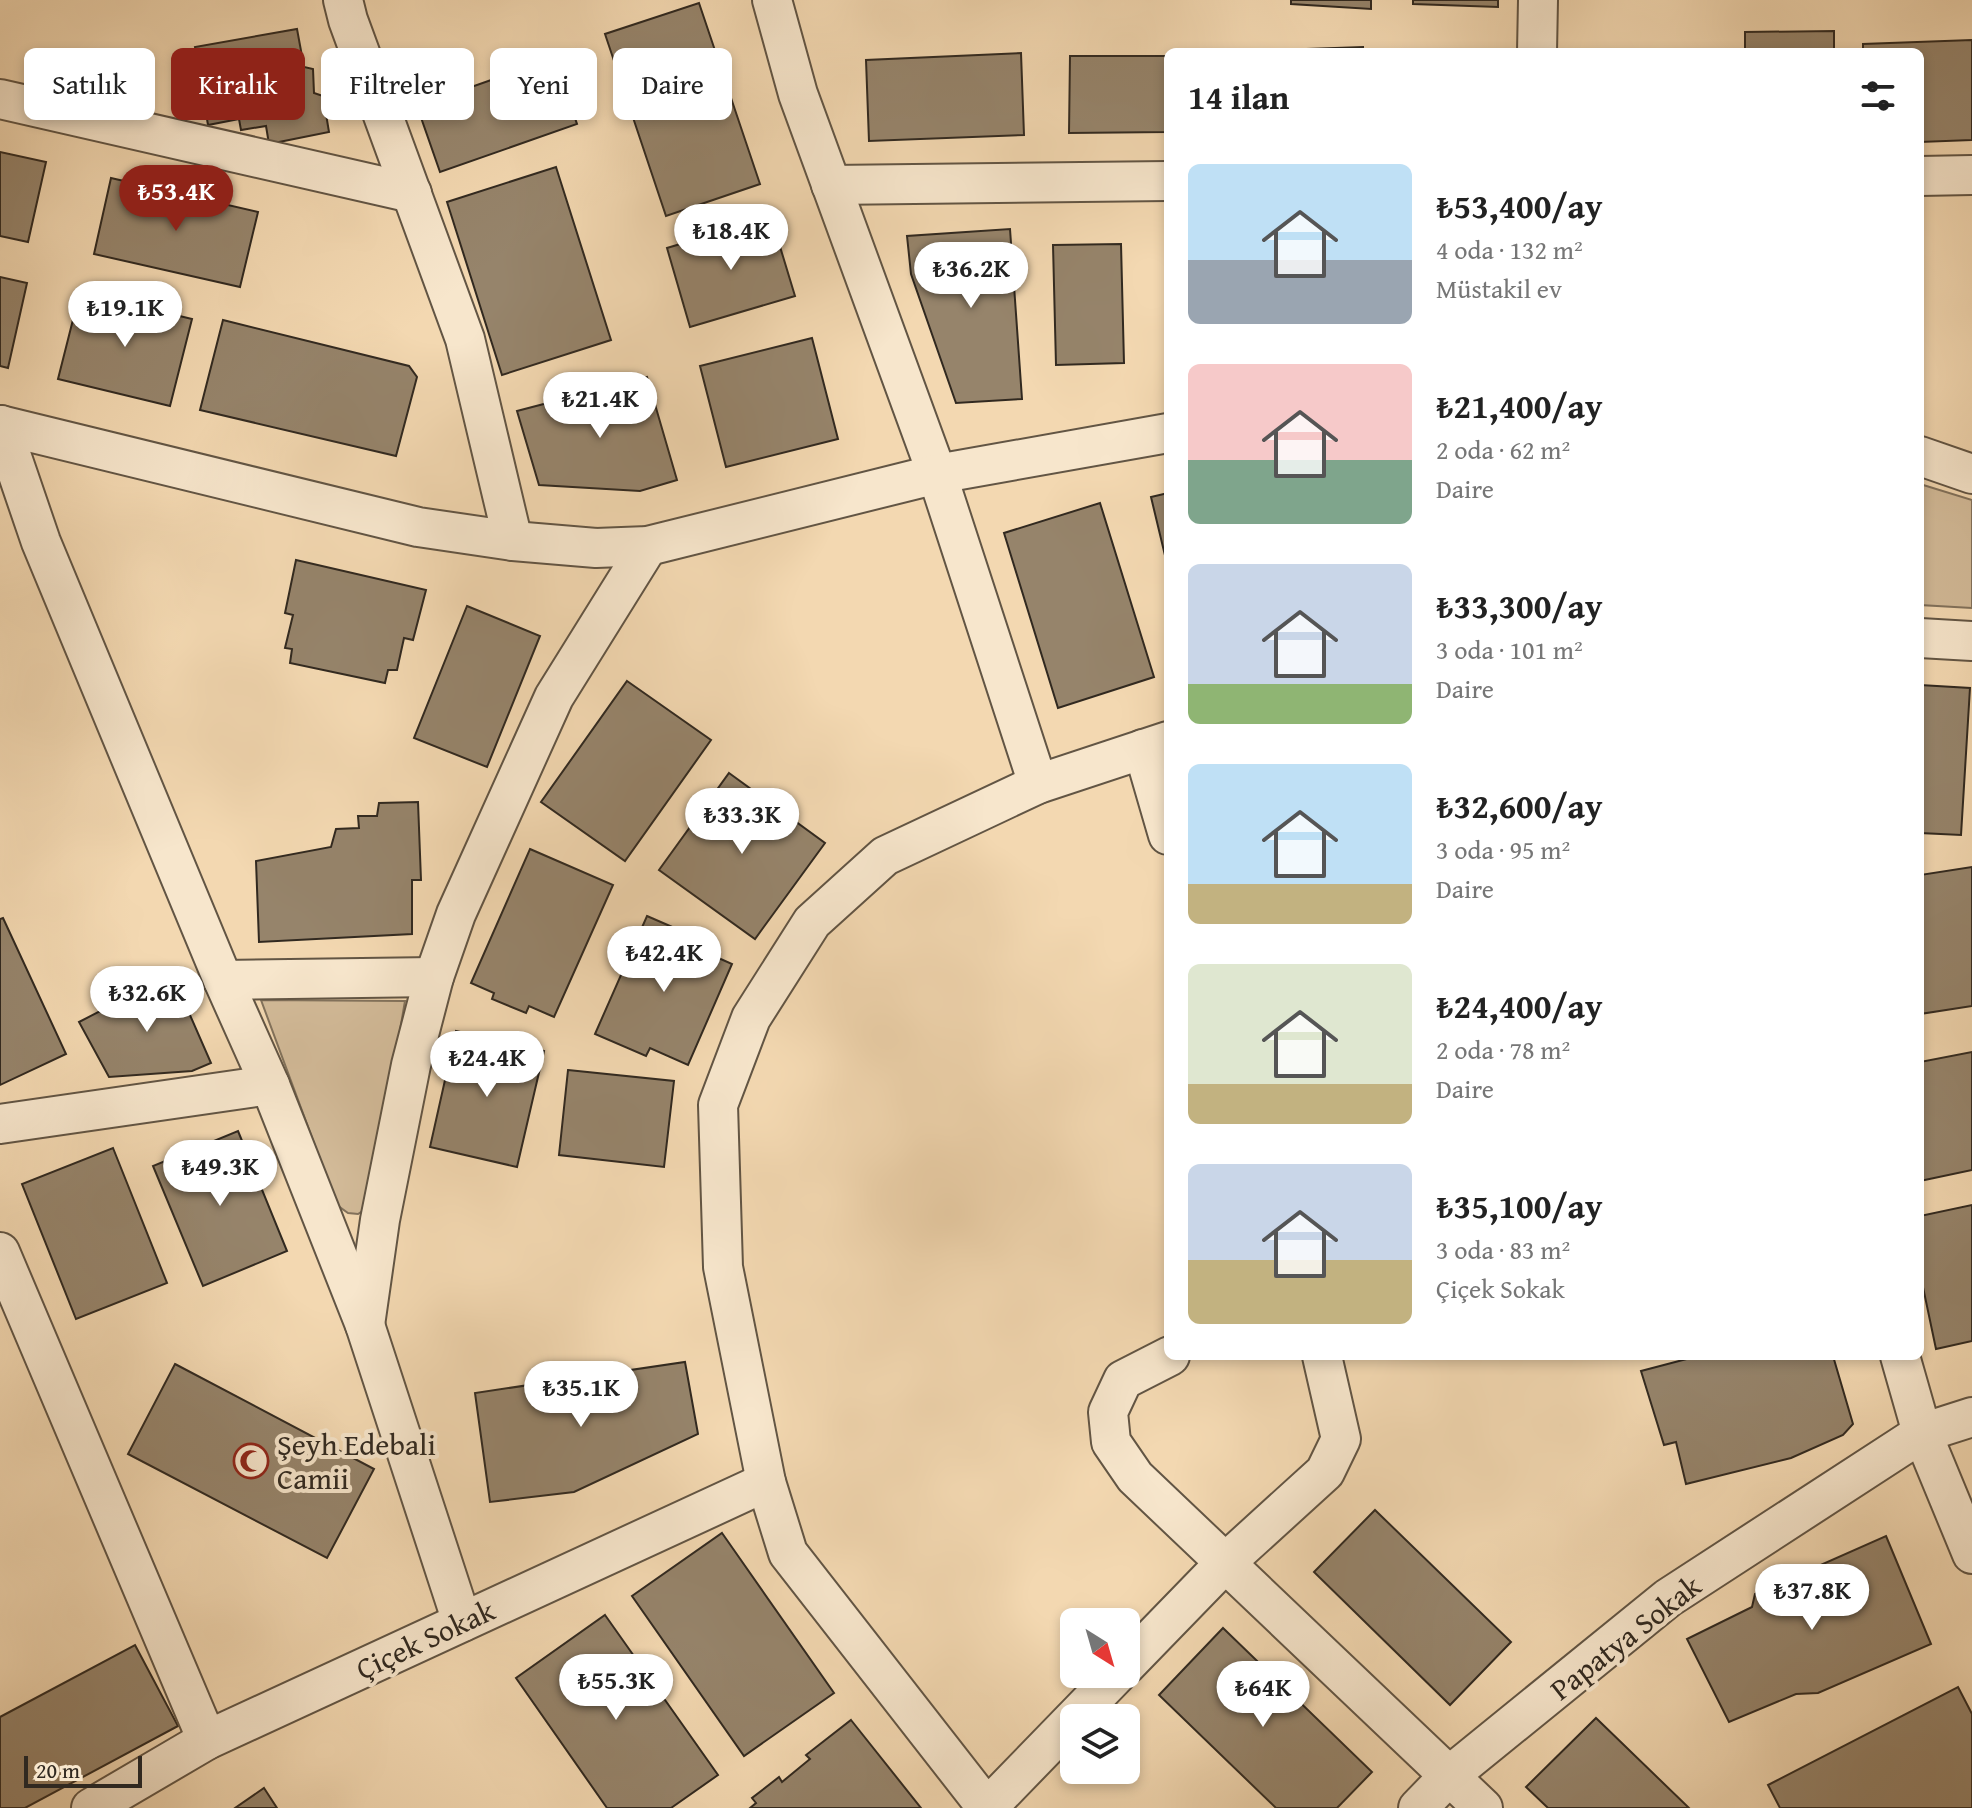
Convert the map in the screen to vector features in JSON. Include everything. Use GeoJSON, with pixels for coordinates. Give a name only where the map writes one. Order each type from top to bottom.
{"type":"FeatureCollection","features":[{"type":"Feature","properties":{"kind":"street"},"geometry":{"type":"LineString","coordinates":[[343,0],[465,339],[513,541]]}},
{"type":"Feature","properties":{"kind":"street"},"geometry":{"type":"LineString","coordinates":[[772,0],[798,94],[937,474],[1038,784]]}},
{"type":"Feature","properties":{"kind":"street"},"geometry":{"type":"LineString","coordinates":[[1537,48],[1538,0]]}},
{"type":"Feature","properties":{"kind":"street"},"geometry":{"type":"LineString","coordinates":[[0,99],[412,193]]}},
{"type":"Feature","properties":{"kind":"street"},"geometry":{"type":"LineString","coordinates":[[1924,176],[1972,175]]}},
{"type":"Feature","properties":{"kind":"street"},"geometry":{"type":"LineString","coordinates":[[831,185],[1164,181]]}},
{"type":"Feature","properties":{"kind":"street"},"geometry":{"type":"LineString","coordinates":[[1,425],[418,527],[513,541],[596,548],[648,546],[937,474],[1164,434]]}},
{"type":"Feature","properties":{"kind":"street"},"geometry":{"type":"LineString","coordinates":[[1,425],[41,542],[223,980],[270,1085],[365,1325],[462,1622]]}},
{"type":"Feature","properties":{"kind":"street"},"geometry":{"type":"LineString","coordinates":[[1924,457],[1972,474]]}},
{"type":"Feature","properties":{"kind":"street"},"geometry":{"type":"LineString","coordinates":[[365,1325],[386,1189],[411,1065],[434,977],[456,914],[554,697],[648,546]]}},
{"type":"Feature","properties":{"kind":"street"},"geometry":{"type":"LineString","coordinates":[[1924,638],[1972,641]]}},
{"type":"Feature","properties":{"kind":"street"},"geometry":{"type":"LineString","coordinates":[[1103,1688],[987,1808],[788,1553],[766,1482],[723,1267],[718,1105],[751,1018],[812,922],[885,856],[1038,784],[1155,745],[1164,807]]}},
{"type":"Feature","properties":{"kind":"street"},"geometry":{"type":"LineString","coordinates":[[223,980],[434,977]]}},
{"type":"Feature","properties":{"kind":"street"},"geometry":{"type":"LineString","coordinates":[[0,1124],[270,1085]]}},
{"type":"Feature","properties":{"kind":"street"},"geometry":{"type":"LineString","coordinates":[[0,1252],[207,1740]]}},
{"type":"Feature","properties":{"kind":"street"},"geometry":{"type":"LineString","coordinates":[[1164,1359],[1123,1380],[1108,1412],[1111,1442],[1135,1477],[1483,1808]]}},
{"type":"Feature","properties":{"kind":"street"},"geometry":{"type":"LineString","coordinates":[[1140,1651],[1225,1563],[1325,1472],[1341,1439],[1323,1360]]}},
{"type":"Feature","properties":{"kind":"street"},"geometry":{"type":"LineString","coordinates":[[1901,1360],[1922,1433],[1972,1554]]}},
{"type":"Feature","properties":{"kind":"street","name":"Papatya Sokak"},"geometry":{"type":"LineString","coordinates":[[1418,1808],[1450,1775],[1668,1598],[1922,1433],[1972,1417]]}},
{"type":"Feature","properties":{"kind":"street","name":"Çiçek Sokak"},"geometry":{"type":"LineString","coordinates":[[91,1808],[207,1740],[766,1482]]}},
{"type":"Feature","properties":{"kind":"shaded area"},"geometry":{"type":"Polygon","coordinates":[[[1924,485],[1972,500],[1972,608],[1924,605],[1924,485]]]}},
{"type":"Feature","properties":{"kind":"shaded area"},"geometry":{"type":"Polygon","coordinates":[[[261,1000],[405,1001],[370,1206],[358,1214],[348,1213],[337,1205],[261,1000]]]}},
{"type":"Feature","properties":{"kind":"building"},"geometry":{"type":"Polygon","coordinates":[[[1291,0],[1371,0],[1371,9],[1291,4],[1291,0]]]}},
{"type":"Feature","properties":{"kind":"building"},"geometry":{"type":"Polygon","coordinates":[[[1413,0],[1498,0],[1498,7],[1413,4],[1413,0]]]}},
{"type":"Feature","properties":{"kind":"building"},"geometry":{"type":"Polygon","coordinates":[[[699,3],[714,48],[613,48],[613,58],[605,34],[699,3]]]}},
{"type":"Feature","properties":{"kind":"building"},"geometry":{"type":"Polygon","coordinates":[[[297,29],[300,48],[195,48],[297,29]]]}},
{"type":"Feature","properties":{"kind":"building"},"geometry":{"type":"Polygon","coordinates":[[[1834,31],[1834,48],[1745,48],[1745,32],[1834,31]]]}},
{"type":"Feature","properties":{"kind":"building"},"geometry":{"type":"Polygon","coordinates":[[[1972,40],[1972,140],[1924,142],[1924,48],[1863,48],[1863,44],[1972,40]]]}},
{"type":"Feature","properties":{"kind":"building"},"geometry":{"type":"Polygon","coordinates":[[[1021,53],[1024,135],[869,141],[866,60],[1021,53]]]}},
{"type":"Feature","properties":{"kind":"building"},"geometry":{"type":"Polygon","coordinates":[[[1070,56],[1164,56],[1164,132],[1069,133],[1070,56]]]}},
{"type":"Feature","properties":{"kind":"building"},"geometry":{"type":"Polygon","coordinates":[[[305,67],[313,69],[314,93],[321,95],[321,120],[327,120],[329,132],[269,144],[266,126],[241,130],[239,120],[305,120],[305,67]]]}},
{"type":"Feature","properties":{"kind":"building"},"geometry":{"type":"Polygon","coordinates":[[[490,80],[490,120],[576,120],[577,124],[440,172],[422,120],[474,120],[474,86],[490,80]]]}},
{"type":"Feature","properties":{"kind":"building"},"geometry":{"type":"Polygon","coordinates":[[[732,101],[760,184],[666,216],[634,120],[732,120],[732,101]]]}},
{"type":"Feature","properties":{"kind":"building"},"geometry":{"type":"Polygon","coordinates":[[[207,120],[234,120],[208,125],[207,120]]]}},
{"type":"Feature","properties":{"kind":"building"},"geometry":{"type":"Polygon","coordinates":[[[0,152],[46,162],[28,242],[0,236],[0,152]]]}},
{"type":"Feature","properties":{"kind":"building"},"geometry":{"type":"Polygon","coordinates":[[[556,167],[611,340],[502,375],[447,202],[556,167]]]}},
{"type":"Feature","properties":{"kind":"building"},"geometry":{"type":"Polygon","coordinates":[[[111,178],[258,212],[240,287],[94,254],[111,178]]]}},
{"type":"Feature","properties":{"kind":"building"},"geometry":{"type":"Polygon","coordinates":[[[771,217],[795,296],[690,327],[667,248],[771,217]]]}},
{"type":"Feature","properties":{"kind":"building"},"geometry":{"type":"Polygon","coordinates":[[[1010,229],[1022,399],[956,403],[911,274],[907,236],[1010,229]]]}},
{"type":"Feature","properties":{"kind":"building"},"geometry":{"type":"Polygon","coordinates":[[[1121,244],[1124,363],[1056,365],[1053,245],[1121,244]]]}},
{"type":"Feature","properties":{"kind":"building"},"geometry":{"type":"Polygon","coordinates":[[[0,277],[27,283],[8,368],[0,366],[0,277]]]}},
{"type":"Feature","properties":{"kind":"building"},"geometry":{"type":"Polygon","coordinates":[[[80,292],[192,319],[170,406],[58,379],[80,292]]]}},
{"type":"Feature","properties":{"kind":"building"},"geometry":{"type":"Polygon","coordinates":[[[223,320],[409,366],[417,377],[396,456],[200,410],[223,320]]]}},
{"type":"Feature","properties":{"kind":"building"},"geometry":{"type":"Polygon","coordinates":[[[812,338],[838,439],[726,467],[700,366],[812,338]]]}},
{"type":"Feature","properties":{"kind":"building"},"geometry":{"type":"Polygon","coordinates":[[[647,377],[677,480],[640,491],[539,485],[517,411],[647,377]]]}},
{"type":"Feature","properties":{"kind":"building"},"geometry":{"type":"Polygon","coordinates":[[[1164,494],[1164,551],[1151,497],[1164,494]]]}},
{"type":"Feature","properties":{"kind":"building"},"geometry":{"type":"Polygon","coordinates":[[[1100,503],[1154,677],[1058,708],[1004,533],[1100,503]]]}},
{"type":"Feature","properties":{"kind":"building"},"geometry":{"type":"Polygon","coordinates":[[[296,560],[426,590],[413,640],[404,638],[397,670],[388,670],[385,683],[290,663],[292,649],[285,648],[293,615],[285,613],[296,560]]]}},
{"type":"Feature","properties":{"kind":"building"},"geometry":{"type":"Polygon","coordinates":[[[467,606],[540,636],[487,767],[414,738],[467,606]]]}},
{"type":"Feature","properties":{"kind":"building"},"geometry":{"type":"Polygon","coordinates":[[[627,681],[711,740],[625,861],[541,802],[627,681]]]}},
{"type":"Feature","properties":{"kind":"building"},"geometry":{"type":"Polygon","coordinates":[[[1924,685],[1970,688],[1961,835],[1924,833],[1924,685]]]}},
{"type":"Feature","properties":{"kind":"building"},"geometry":{"type":"Polygon","coordinates":[[[729,773],[825,843],[755,939],[659,870],[729,773]]]}},
{"type":"Feature","properties":{"kind":"building"},"geometry":{"type":"Polygon","coordinates":[[[418,802],[421,880],[412,880],[412,934],[259,942],[256,861],[331,847],[336,829],[359,828],[358,816],[377,816],[379,803],[418,802]]]}},
{"type":"Feature","properties":{"kind":"building"},"geometry":{"type":"Polygon","coordinates":[[[530,849],[613,885],[554,1017],[529,1006],[526,1013],[492,999],[494,993],[471,983],[530,849]]]}},
{"type":"Feature","properties":{"kind":"building"},"geometry":{"type":"Polygon","coordinates":[[[1972,867],[1972,1006],[1924,1013],[1924,874],[1972,867]]]}},
{"type":"Feature","properties":{"kind":"building"},"geometry":{"type":"Polygon","coordinates":[[[647,916],[700,939],[696,948],[732,964],[688,1065],[650,1048],[646,1056],[595,1034],[647,916]]]}},
{"type":"Feature","properties":{"kind":"building"},"geometry":{"type":"Polygon","coordinates":[[[3,918],[66,1054],[0,1085],[0,919],[3,918]]]}},
{"type":"Feature","properties":{"kind":"building"},"geometry":{"type":"Polygon","coordinates":[[[172,974],[211,1063],[192,1071],[109,1077],[79,1022],[172,974]]]}},
{"type":"Feature","properties":{"kind":"building"},"geometry":{"type":"Polygon","coordinates":[[[456,1031],[544,1051],[517,1167],[430,1147],[456,1031]]]}},
{"type":"Feature","properties":{"kind":"building"},"geometry":{"type":"Polygon","coordinates":[[[1972,1052],[1972,1170],[1924,1180],[1924,1061],[1972,1052]]]}},
{"type":"Feature","properties":{"kind":"building"},"geometry":{"type":"Polygon","coordinates":[[[568,1070],[674,1081],[664,1167],[559,1155],[568,1070]]]}},
{"type":"Feature","properties":{"kind":"building"},"geometry":{"type":"Polygon","coordinates":[[[238,1131],[287,1251],[203,1286],[153,1166],[238,1131]]]}},
{"type":"Feature","properties":{"kind":"building"},"geometry":{"type":"Polygon","coordinates":[[[113,1148],[167,1283],[76,1319],[22,1184],[113,1148]]]}},
{"type":"Feature","properties":{"kind":"building"},"geometry":{"type":"Polygon","coordinates":[[[1972,1205],[1972,1341],[1936,1349],[1924,1292],[1924,1215],[1972,1205]]]}},
{"type":"Feature","properties":{"kind":"building"},"geometry":{"type":"Polygon","coordinates":[[[1683,1360],[1834,1360],[1853,1424],[1843,1435],[1791,1458],[1686,1484],[1676,1442],[1664,1445],[1641,1371],[1683,1360]]]}},
{"type":"Feature","properties":{"kind":"building"},"geometry":{"type":"Polygon","coordinates":[[[685,1362],[698,1434],[574,1492],[490,1502],[475,1393],[685,1362]]]}},
{"type":"Feature","properties":{"kind":"building","name":"Şeyh Edebali Camii"},"geometry":{"type":"Polygon","coordinates":[[[175,1364],[374,1469],[327,1558],[128,1454],[175,1364]]]}},
{"type":"Feature","properties":{"kind":"building"},"geometry":{"type":"Polygon","coordinates":[[[1375,1510],[1511,1642],[1450,1705],[1314,1572],[1375,1510]]]}},
{"type":"Feature","properties":{"kind":"building"},"geometry":{"type":"Polygon","coordinates":[[[722,1533],[834,1693],[744,1756],[632,1596],[722,1533]]]}},
{"type":"Feature","properties":{"kind":"building"},"geometry":{"type":"Polygon","coordinates":[[[1886,1536],[1931,1644],[1818,1693],[1796,1694],[1729,1722],[1687,1639],[1752,1607],[1755,1594],[1886,1536]]]}},
{"type":"Feature","properties":{"kind":"building"},"geometry":{"type":"Polygon","coordinates":[[[605,1615],[718,1775],[671,1808],[607,1808],[516,1678],[605,1615]]]}},
{"type":"Feature","properties":{"kind":"building"},"geometry":{"type":"Polygon","coordinates":[[[1223,1628],[1372,1772],[1337,1808],[1276,1808],[1159,1695],[1223,1628]]]}},
{"type":"Feature","properties":{"kind":"building"},"geometry":{"type":"Polygon","coordinates":[[[135,1645],[178,1726],[25,1808],[0,1808],[0,1717],[135,1645]]]}},
{"type":"Feature","properties":{"kind":"building"},"geometry":{"type":"Polygon","coordinates":[[[1958,1687],[1972,1714],[1972,1808],[1780,1808],[1768,1785],[1958,1687]]]}},
{"type":"Feature","properties":{"kind":"building"},"geometry":{"type":"Polygon","coordinates":[[[1596,1718],[1689,1808],[1548,1808],[1526,1787],[1596,1718]]]}},
{"type":"Feature","properties":{"kind":"building"},"geometry":{"type":"Polygon","coordinates":[[[851,1720],[921,1808],[750,1808],[756,1803],[752,1798],[779,1777],[782,1782],[810,1759],[806,1755],[851,1720]]]}},
{"type":"Feature","properties":{"kind":"building"},"geometry":{"type":"Polygon","coordinates":[[[264,1788],[277,1808],[235,1808],[264,1788]]]}},
{"type":"Feature","properties":{"kind":"place","name":"Şeyh Edebali Camii"},"geometry":{"type":"Point","coordinates":[251,1461]}}]}
